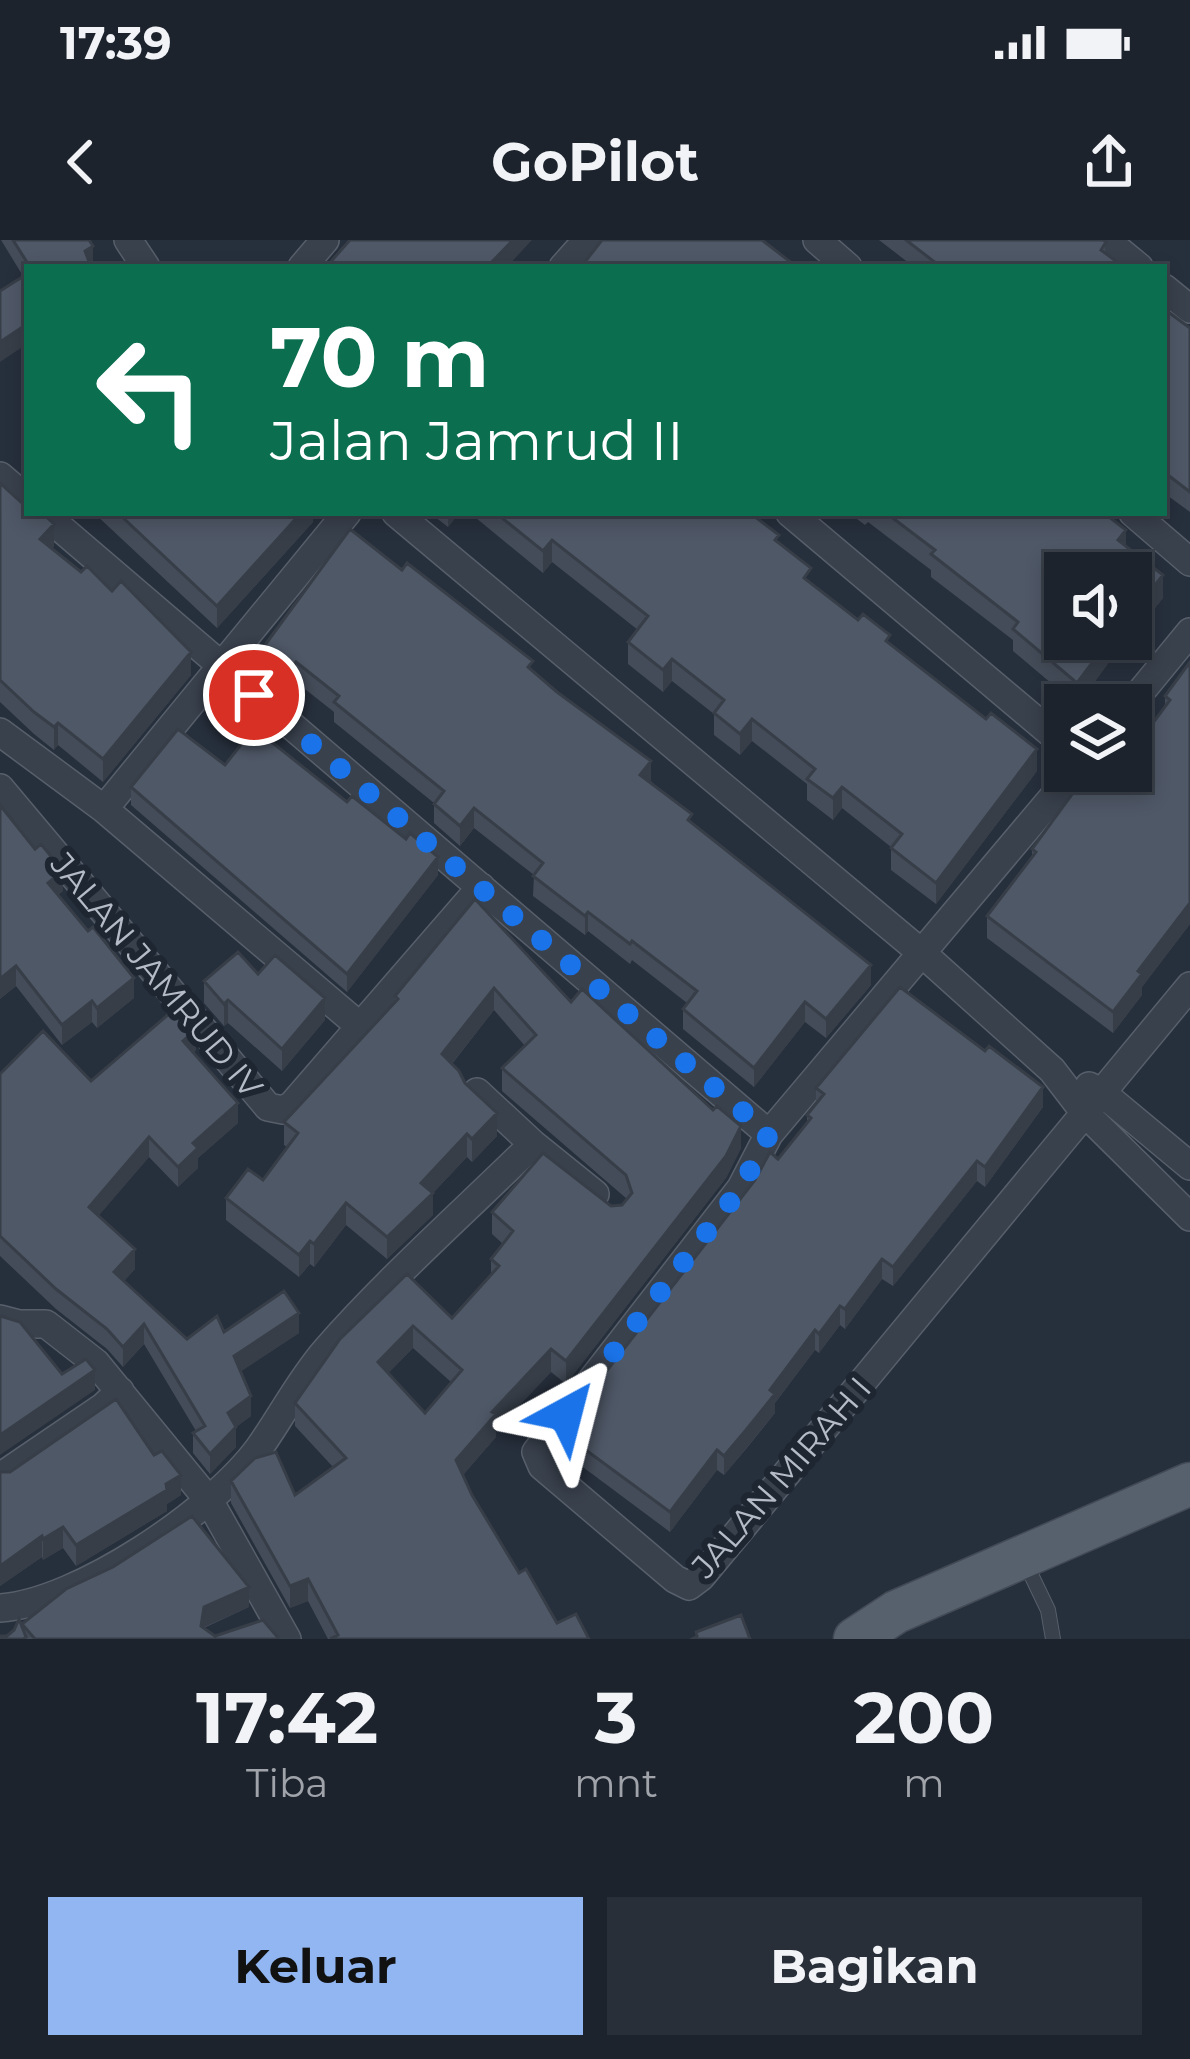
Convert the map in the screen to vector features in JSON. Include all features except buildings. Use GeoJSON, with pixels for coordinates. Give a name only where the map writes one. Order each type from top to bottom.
{"type":"FeatureCollection","features":[{"type":"Feature","properties":{"kind":"main road"},"geometry":{"type":"LineString","coordinates":[[855,1639],[1190,1484]]}},
{"type":"Feature","properties":{"kind":"street"},"geometry":{"type":"LineString","coordinates":[[305,264],[326,240]]}},
{"type":"Feature","properties":{"kind":"street"},"geometry":{"type":"LineString","coordinates":[[566,264],[586,240]]}},
{"type":"Feature","properties":{"kind":"street"},"geometry":{"type":"LineString","coordinates":[[817,240],[845,264]]}},
{"type":"Feature","properties":{"kind":"street"},"geometry":{"type":"LineString","coordinates":[[1106,240],[1135,264]]}},
{"type":"Feature","properties":{"kind":"street"},"geometry":{"type":"LineString","coordinates":[[0,476],[24,496]]}},
{"type":"Feature","properties":{"kind":"street"},"geometry":{"type":"LineString","coordinates":[[46,516],[769,1134]]}},
{"type":"Feature","properties":{"kind":"street"},"geometry":{"type":"LineString","coordinates":[[104,809],[345,516]]}},
{"type":"Feature","properties":{"kind":"street"},"geometry":{"type":"LineString","coordinates":[[400,516],[923,954],[1052,1070],[1190,1166]]}},
{"type":"Feature","properties":{"kind":"street"},"geometry":{"type":"LineString","coordinates":[[794,516],[1044,727]]}},
{"type":"Feature","properties":{"kind":"street"},"geometry":{"type":"LineString","coordinates":[[1136,516],[1190,562]]}},
{"type":"Feature","properties":{"kind":"street"},"geometry":{"type":"LineString","coordinates":[[1147,684],[1190,632]]}},
{"type":"Feature","properties":{"kind":"street"},"geometry":{"type":"LineString","coordinates":[[0,732],[104,809],[362,1028],[482,887]]}},
{"type":"Feature","properties":{"kind":"street","name":"JALAN JAMRUD IV"},"geometry":{"type":"LineString","coordinates":[[0,788],[268,1107],[283,1110],[292,1106],[362,1028]]}},
{"type":"Feature","properties":{"kind":"street","name":"JALAN MIRAH I"},"geometry":{"type":"LineString","coordinates":[[1058,792],[769,1134],[741,1188],[536,1452],[552,1476],[674,1579],[689,1586],[1093,1102]]}},
{"type":"Feature","properties":{"kind":"street"},"geometry":{"type":"LineString","coordinates":[[1093,1102],[1190,986]]}},
{"type":"Feature","properties":{"kind":"street"},"geometry":{"type":"LineString","coordinates":[[477,1092],[615,1211]]}},
{"type":"Feature","properties":{"kind":"street"},"geometry":{"type":"LineString","coordinates":[[1093,1102],[1190,1217]]}},
{"type":"Feature","properties":{"kind":"street"},"geometry":{"type":"LineString","coordinates":[[0,1608],[74,1589],[210,1502],[259,1448],[288,1397],[328,1348],[533,1144]]}},
{"type":"Feature","properties":{"kind":"street"},"geometry":{"type":"LineString","coordinates":[[0,1319],[46,1324],[96,1363],[210,1502],[272,1626]]}},
{"type":"Feature","properties":{"kind":"street"},"geometry":{"type":"LineString","coordinates":[[0,1477],[103,1408],[120,1391]]}},
{"type":"Feature","properties":{"kind":"lane"},"geometry":{"type":"LineString","coordinates":[[1024,1560],[1048,1610],[1053,1639]]}},
{"type":"Feature","properties":{"kind":"route"},"geometry":{"type":"LineString","coordinates":[[254,695],[769,1134],[741,1188],[566,1414]]}}]}
